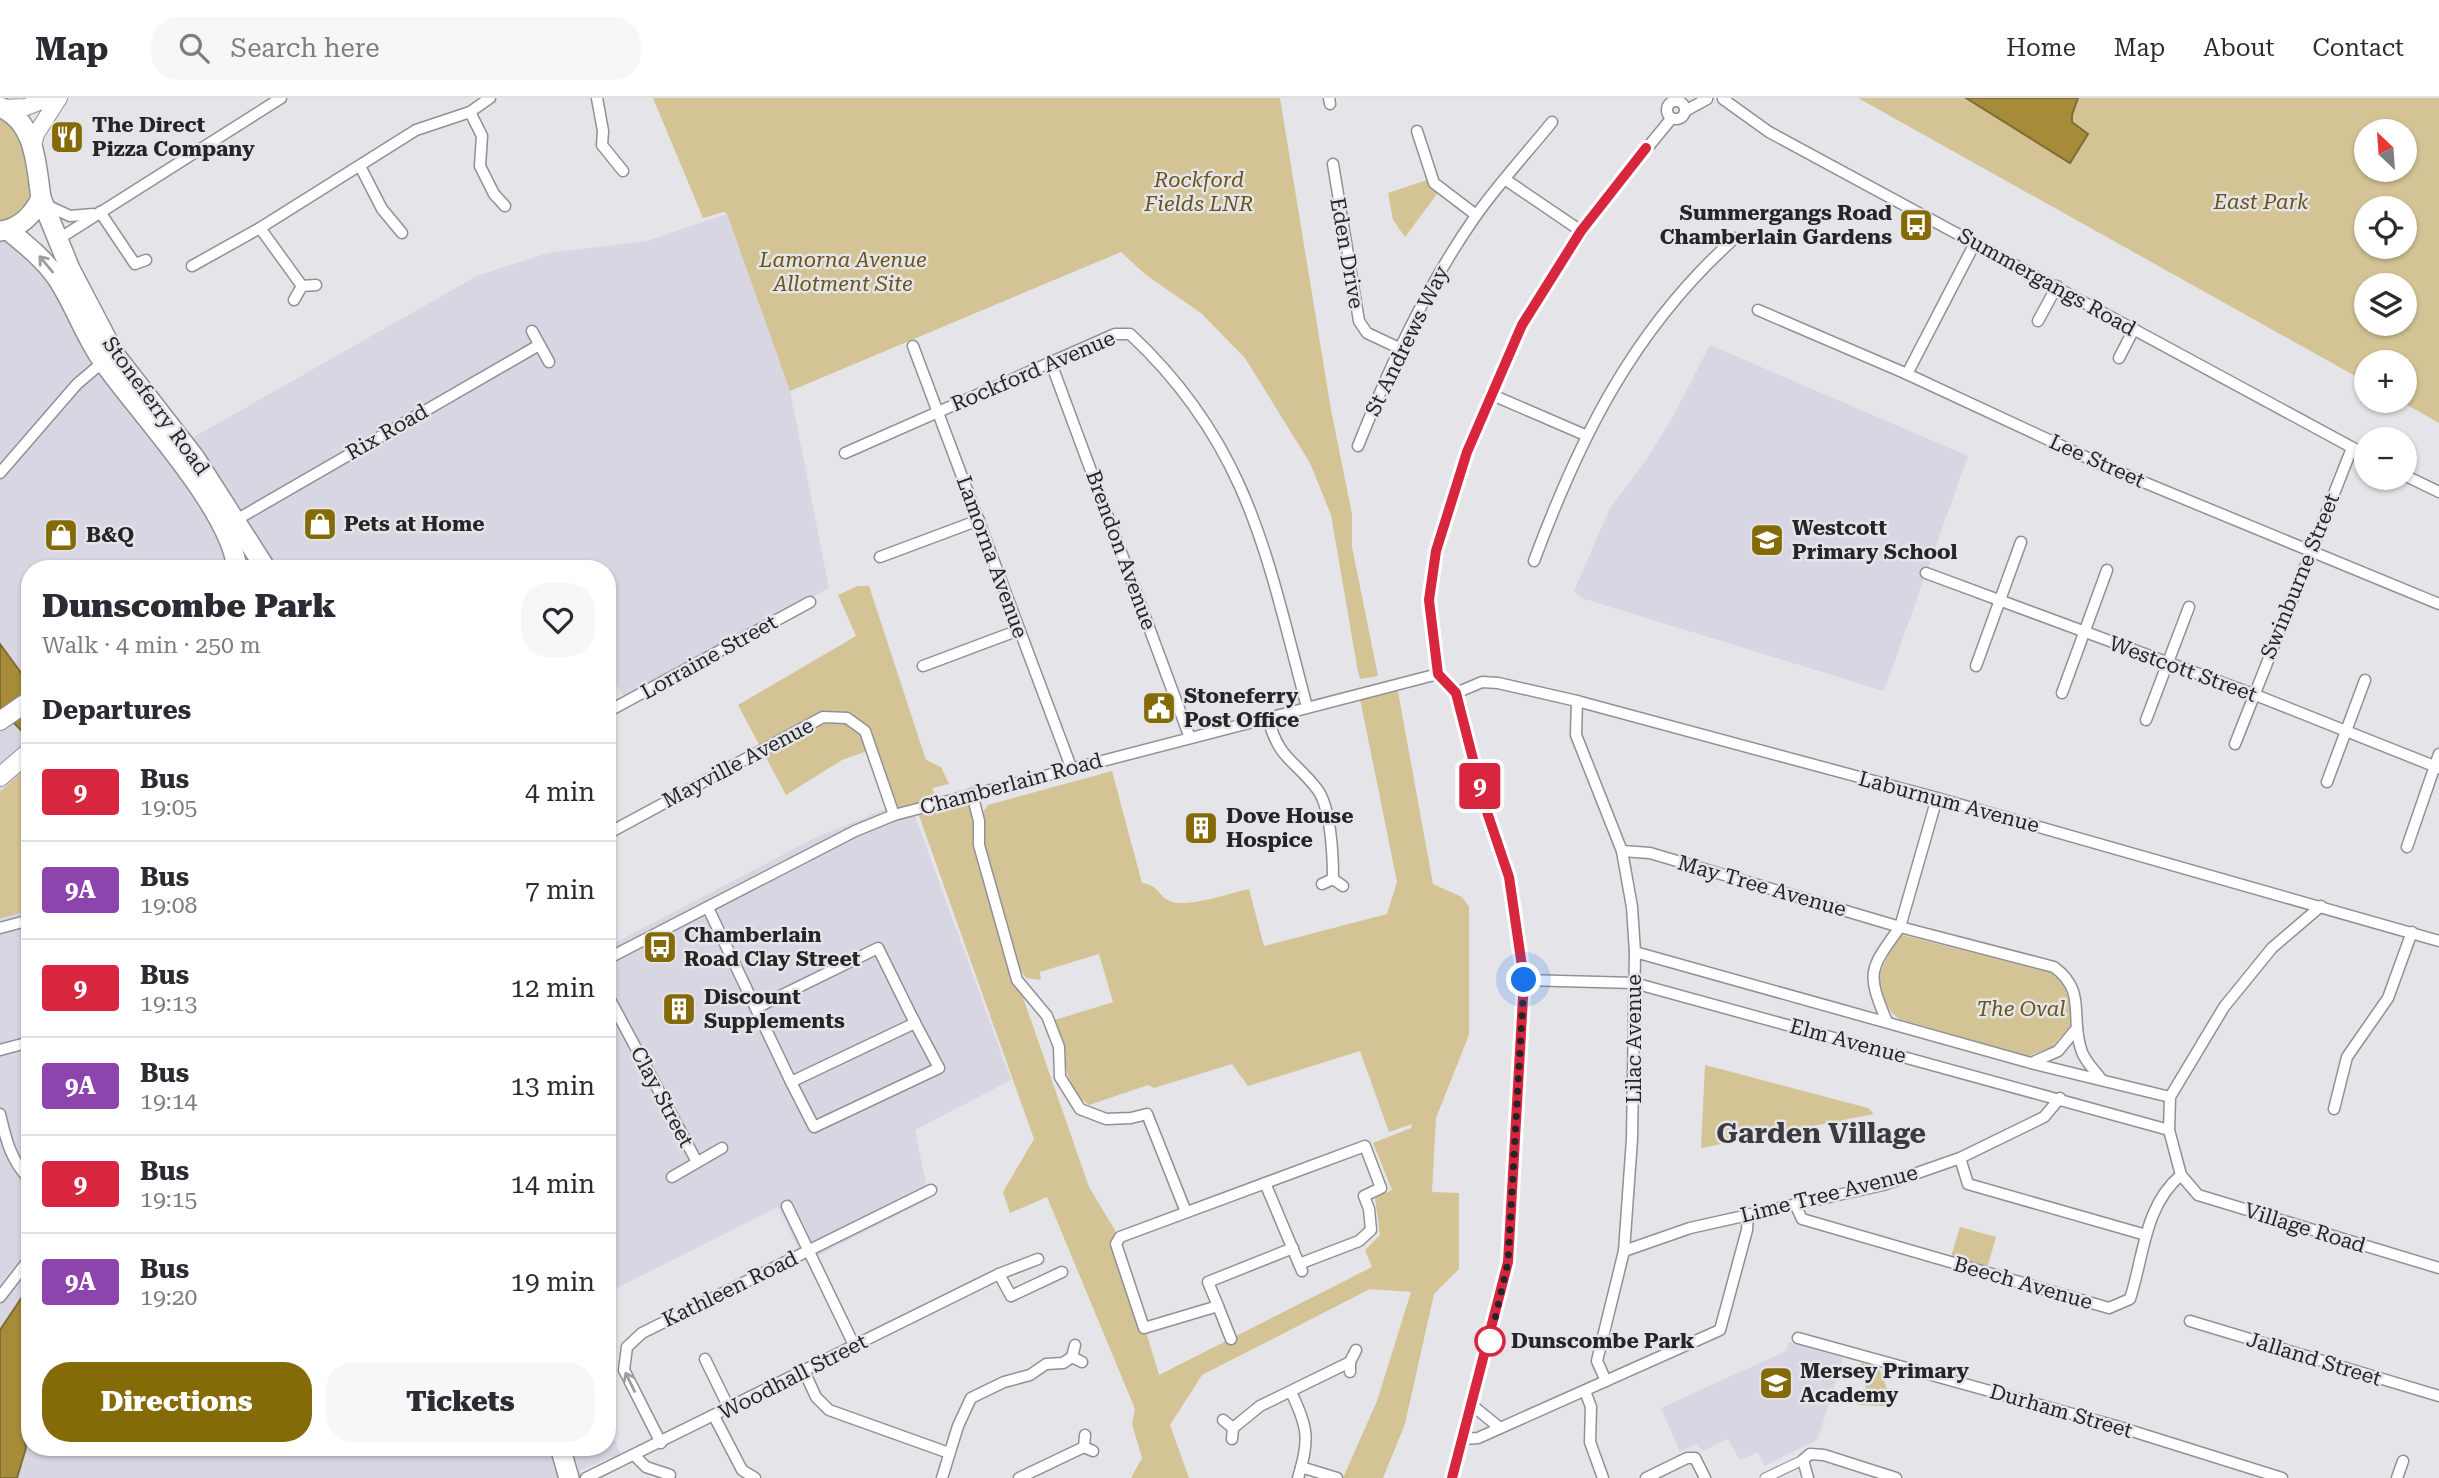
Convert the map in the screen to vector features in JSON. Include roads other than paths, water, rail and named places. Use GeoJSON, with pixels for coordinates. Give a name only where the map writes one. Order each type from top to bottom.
{"type":"FeatureCollection","features":[{"type":"Feature","properties":{"kind":"highway"},"geometry":{"type":"LineString","coordinates":[[1,108],[19,120],[33,146]]}},
{"type":"Feature","properties":{"kind":"highway","name":"Stoneferry Road"},"geometry":{"type":"LineString","coordinates":[[33,146],[42,201],[86,304],[115,355],[195,458],[260,560]]}},
{"type":"Feature","properties":{"kind":"highway"},"geometry":{"type":"LineString","coordinates":[[4,230],[29,217],[42,201]]}},
{"type":"Feature","properties":{"kind":"highway","name":"Stoneferry Road"},"geometry":{"type":"LineString","coordinates":[[4,230],[41,258],[59,280],[103,362],[189,474],[231,542],[235,560]]}},
{"type":"Feature","properties":{"kind":"highway"},"geometry":{"type":"LineString","coordinates":[[563,1456],[569,1478]]}},
{"type":"Feature","properties":{"kind":"main road"},"geometry":{"type":"LineString","coordinates":[[1,108],[26,107],[49,98]]}},
{"type":"Feature","properties":{"kind":"main road"},"geometry":{"type":"LineString","coordinates":[[33,146],[36,134],[59,98]]}},
{"type":"Feature","properties":{"kind":"main road"},"geometry":{"type":"LineString","coordinates":[[0,721],[21,706]]}},
{"type":"Feature","properties":{"kind":"main road"},"geometry":{"type":"LineString","coordinates":[[0,777],[21,758]]}},
{"type":"Feature","properties":{"kind":"street"},"geometry":{"type":"LineString","coordinates":[[57,240],[281,98]]}},
{"type":"Feature","properties":{"kind":"street"},"geometry":{"type":"LineString","coordinates":[[192,266],[260,228],[416,130],[470,112],[490,98]]}},
{"type":"Feature","properties":{"kind":"street"},"geometry":{"type":"LineString","coordinates":[[597,98],[603,131],[602,145],[624,171]]}},
{"type":"Feature","properties":{"kind":"street"},"geometry":{"type":"LineString","coordinates":[[1452,1478],[1473,1406],[1508,1262],[1524,980],[1509,877],[1485,806],[1456,693],[1438,674],[1429,600],[1436,551],[1467,452],[1490,394],[1522,325],[1581,231],[1671,118],[1680,119],[1678,104],[1703,98],[1714,103],[1726,101]]}},
{"type":"Feature","properties":{"kind":"street","name":"Summergangs Road"},"geometry":{"type":"LineString","coordinates":[[1726,101],[1769,132],[2352,448]]}},
{"type":"Feature","properties":{"kind":"street"},"geometry":{"type":"LineString","coordinates":[[470,112],[482,136],[480,166],[494,194],[505,206]]}},
{"type":"Feature","properties":{"kind":"street","name":"St Andrews Way"},"geometry":{"type":"LineString","coordinates":[[1349,432],[1360,442],[1399,348],[1431,285],[1476,215],[1552,122]]}},
{"type":"Feature","properties":{"kind":"street"},"geometry":{"type":"LineString","coordinates":[[1422,134],[1434,183],[1476,215]]}},
{"type":"Feature","properties":{"kind":"street","name":"Eden Drive"},"geometry":{"type":"LineString","coordinates":[[1333,164],[1340,175],[1359,321],[1367,333],[1399,348]]}},
{"type":"Feature","properties":{"kind":"street"},"geometry":{"type":"LineString","coordinates":[[359,166],[382,209],[404,235]]}},
{"type":"Feature","properties":{"kind":"street"},"geometry":{"type":"LineString","coordinates":[[1506,180],[1581,231]]}},
{"type":"Feature","properties":{"kind":"street"},"geometry":{"type":"LineString","coordinates":[[42,201],[70,216],[100,212]]}},
{"type":"Feature","properties":{"kind":"street"},"geometry":{"type":"LineString","coordinates":[[100,212],[135,264],[146,260]]}},
{"type":"Feature","properties":{"kind":"street"},"geometry":{"type":"LineString","coordinates":[[260,228],[302,286]]}},
{"type":"Feature","properties":{"kind":"street"},"geometry":{"type":"LineString","coordinates":[[1533,554],[1585,435],[1665,309],[1702,268],[1735,238]]}},
{"type":"Feature","properties":{"kind":"street"},"geometry":{"type":"LineString","coordinates":[[1907,374],[1975,243]]}},
{"type":"Feature","properties":{"kind":"street"},"geometry":{"type":"LineString","coordinates":[[302,286],[316,285]]}},
{"type":"Feature","properties":{"kind":"street"},"geometry":{"type":"LineString","coordinates":[[294,300],[302,286]]}},
{"type":"Feature","properties":{"kind":"street"},"geometry":{"type":"LineString","coordinates":[[2038,321],[2057,286]]}},
{"type":"Feature","properties":{"kind":"street","name":"Lee Street"},"geometry":{"type":"LineString","coordinates":[[1758,310],[1907,374],[2107,467],[2439,604]]}},
{"type":"Feature","properties":{"kind":"street"},"geometry":{"type":"LineString","coordinates":[[2119,358],[2134,329]]}},
{"type":"Feature","properties":{"kind":"street"},"geometry":{"type":"LineString","coordinates":[[532,331],[549,362]]}},
{"type":"Feature","properties":{"kind":"street","name":"Rockford Avenue"},"geometry":{"type":"LineString","coordinates":[[845,453],[1115,334],[1130,334],[1166,369],[1188,396],[1242,486],[1256,520],[1307,707]]}},
{"type":"Feature","properties":{"kind":"street","name":"Rix Road"},"geometry":{"type":"LineString","coordinates":[[236,520],[539,345]]}},
{"type":"Feature","properties":{"kind":"street","name":"Lamorna Avenue"},"geometry":{"type":"LineString","coordinates":[[913,346],[1071,767]]}},
{"type":"Feature","properties":{"kind":"street"},"geometry":{"type":"LineString","coordinates":[[0,473],[77,384],[103,362]]}},
{"type":"Feature","properties":{"kind":"street","name":"Brendon Avenue"},"geometry":{"type":"LineString","coordinates":[[1051,363],[1190,738]]}},
{"type":"Feature","properties":{"kind":"street"},"geometry":{"type":"LineString","coordinates":[[1490,394],[1585,435]]}},
{"type":"Feature","properties":{"kind":"street","name":"Swinburne Street"},"geometry":{"type":"LineString","coordinates":[[2235,744],[2309,549],[2352,448]]}},
{"type":"Feature","properties":{"kind":"street"},"geometry":{"type":"LineString","coordinates":[[2417,481],[2439,492]]}},
{"type":"Feature","properties":{"kind":"street"},"geometry":{"type":"LineString","coordinates":[[880,557],[979,520]]}},
{"type":"Feature","properties":{"kind":"street"},"geometry":{"type":"LineString","coordinates":[[1976,666],[2021,542]]}},
{"type":"Feature","properties":{"kind":"street"},"geometry":{"type":"LineString","coordinates":[[2062,693],[2107,570]]}},
{"type":"Feature","properties":{"kind":"street","name":"Westcott Street"},"geometry":{"type":"LineString","coordinates":[[1926,573],[2253,694],[2437,768]]}},
{"type":"Feature","properties":{"kind":"street","name":"Lorraine Street"},"geometry":{"type":"LineString","coordinates":[[616,707],[810,601]]}},
{"type":"Feature","properties":{"kind":"street"},"geometry":{"type":"LineString","coordinates":[[2147,720],[2189,607]]}},
{"type":"Feature","properties":{"kind":"street"},"geometry":{"type":"LineString","coordinates":[[923,666],[1019,630]]}},
{"type":"Feature","properties":{"kind":"street","name":"Chamberlain Road"},"geometry":{"type":"LineString","coordinates":[[616,954],[855,831],[894,815],[1438,674]]}},
{"type":"Feature","properties":{"kind":"street"},"geometry":{"type":"LineString","coordinates":[[2327,782],[2365,680]]}},
{"type":"Feature","properties":{"kind":"street","name":"Laburnum Avenue"},"geometry":{"type":"LineString","coordinates":[[1456,693],[1482,682],[1498,683],[1577,702],[1937,799],[2439,941]]}},
{"type":"Feature","properties":{"kind":"street","name":"Lilac Avenue"},"geometry":{"type":"LineString","coordinates":[[1577,702],[1576,735],[1622,851],[1632,907],[1635,952],[1632,1139],[1624,1251],[1597,1361],[1606,1381]]}},
{"type":"Feature","properties":{"kind":"street","name":"Mayville Avenue"},"geometry":{"type":"LineString","coordinates":[[616,829],[823,717],[847,718],[865,731],[894,815]]}},
{"type":"Feature","properties":{"kind":"street"},"geometry":{"type":"LineString","coordinates":[[1268,718],[1275,744],[1283,756],[1319,791],[1333,854],[1333,879]]}},
{"type":"Feature","properties":{"kind":"street"},"geometry":{"type":"LineString","coordinates":[[2407,846],[2437,768],[2439,754]]}},
{"type":"Feature","properties":{"kind":"street"},"geometry":{"type":"LineString","coordinates":[[972,794],[979,821],[979,845],[1017,980],[1047,1016],[1059,1047],[1060,1077],[1080,1109],[1106,1119],[1147,1114],[1186,1212]]}},
{"type":"Feature","properties":{"kind":"street"},"geometry":{"type":"LineString","coordinates":[[1887,1023],[1872,987],[1874,963],[1900,927],[1937,799]]}},
{"type":"Feature","properties":{"kind":"street","name":"May Tree Avenue"},"geometry":{"type":"LineString","coordinates":[[1622,851],[1650,853],[1900,927]]}},
{"type":"Feature","properties":{"kind":"street"},"geometry":{"type":"LineString","coordinates":[[1322,884],[1333,879]]}},
{"type":"Feature","properties":{"kind":"street"},"geometry":{"type":"LineString","coordinates":[[1333,879],[1343,886]]}},
{"type":"Feature","properties":{"kind":"street"},"geometry":{"type":"LineString","coordinates":[[2181,1175],[2169,1130],[2170,1097],[2224,1007],[2272,948],[2321,906]]}},
{"type":"Feature","properties":{"kind":"street"},"geometry":{"type":"LineString","coordinates":[[708,908],[791,1082],[814,1127],[939,1068],[878,948],[756,1008]]}},
{"type":"Feature","properties":{"kind":"street"},"geometry":{"type":"LineString","coordinates":[[0,928],[21,922]]}},
{"type":"Feature","properties":{"kind":"street"},"geometry":{"type":"LineString","coordinates":[[1900,927],[2054,967],[2067,977],[2077,999],[2077,1028],[2082,1053],[2101,1079]]}},
{"type":"Feature","properties":{"kind":"street"},"geometry":{"type":"LineString","coordinates":[[2334,1109],[2347,1057],[2388,998],[2412,932]]}},
{"type":"Feature","properties":{"kind":"street","name":"Elm Avenue"},"geometry":{"type":"LineString","coordinates":[[1635,952],[2031,1063],[2170,1097]]}},
{"type":"Feature","properties":{"kind":"street","name":"Elm Avenue"},"geometry":{"type":"LineString","coordinates":[[1524,980],[1633,983],[2169,1130]]}},
{"type":"Feature","properties":{"kind":"street","name":"Clay Street"},"geometry":{"type":"LineString","coordinates":[[616,1011],[697,1163]]}},
{"type":"Feature","properties":{"kind":"street"},"geometry":{"type":"LineString","coordinates":[[791,1082],[915,1023],[913,1019]]}},
{"type":"Feature","properties":{"kind":"street"},"geometry":{"type":"LineString","coordinates":[[2031,1063],[2058,1051],[2077,1028]]}},
{"type":"Feature","properties":{"kind":"street"},"geometry":{"type":"LineString","coordinates":[[0,1050],[21,1044]]}},
{"type":"Feature","properties":{"kind":"street","name":"Lime Tree Avenue"},"geometry":{"type":"LineString","coordinates":[[1624,1251],[1690,1228],[1883,1185],[1960,1158],[2044,1117],[2060,1098]]}},
{"type":"Feature","properties":{"kind":"street"},"geometry":{"type":"LineString","coordinates":[[0,1114],[7,1143],[21,1171]]}},
{"type":"Feature","properties":{"kind":"street"},"geometry":{"type":"LineString","coordinates":[[1218,1306],[1144,1328],[1116,1244],[1120,1237],[1186,1212],[1365,1146],[1381,1188],[1364,1196],[1371,1223],[1367,1236],[1301,1267],[1265,1183]]}},
{"type":"Feature","properties":{"kind":"street","name":"Clay Street"},"geometry":{"type":"LineString","coordinates":[[672,1177],[722,1148]]}},
{"type":"Feature","properties":{"kind":"street"},"geometry":{"type":"LineString","coordinates":[[1960,1158],[1968,1184],[2146,1235]]}},
{"type":"Feature","properties":{"kind":"street","name":"Beech Avenue"},"geometry":{"type":"LineString","coordinates":[[1795,1204],[1802,1219],[2109,1308],[2130,1299],[2141,1266],[2150,1217],[2163,1193],[2181,1175]]}},
{"type":"Feature","properties":{"kind":"street","name":"Village Road"},"geometry":{"type":"LineString","coordinates":[[2181,1175],[2198,1195],[2439,1268]]}},
{"type":"Feature","properties":{"kind":"street","name":"Kathleen Road"},"geometry":{"type":"LineString","coordinates":[[661,1443],[624,1370],[627,1347],[642,1333],[931,1190]]}},
{"type":"Feature","properties":{"kind":"street"},"geometry":{"type":"LineString","coordinates":[[787,1206],[855,1345]]}},
{"type":"Feature","properties":{"kind":"street"},"geometry":{"type":"LineString","coordinates":[[1464,1439],[1478,1438],[1720,1330],[1747,1230],[1748,1214]]}},
{"type":"Feature","properties":{"kind":"street"},"geometry":{"type":"LineString","coordinates":[[1231,1339],[1208,1282],[1293,1248]]}},
{"type":"Feature","properties":{"kind":"street","name":"Woodhall Street"},"geometry":{"type":"LineString","coordinates":[[586,1478],[999,1274],[1038,1259]]}},
{"type":"Feature","properties":{"kind":"street"},"geometry":{"type":"LineString","coordinates":[[0,1297],[21,1270]]}},
{"type":"Feature","properties":{"kind":"street"},"geometry":{"type":"LineString","coordinates":[[999,1274],[1011,1296],[1062,1272]]}},
{"type":"Feature","properties":{"kind":"street","name":"Jalland Street"},"geometry":{"type":"LineString","coordinates":[[2190,1321],[2439,1396]]}},
{"type":"Feature","properties":{"kind":"street","name":"Durham Street"},"geometry":{"type":"LineString","coordinates":[[1798,1338],[2116,1426],[2282,1478]]}},
{"type":"Feature","properties":{"kind":"street"},"geometry":{"type":"LineString","coordinates":[[942,1478],[971,1398],[1004,1382],[1030,1375],[1046,1364],[1077,1359],[1075,1345]]}},
{"type":"Feature","properties":{"kind":"street"},"geometry":{"type":"LineString","coordinates":[[1223,1420],[1232,1433],[1260,1406],[1350,1367],[1356,1350]]}},
{"type":"Feature","properties":{"kind":"street"},"geometry":{"type":"LineString","coordinates":[[705,1359],[729,1409]]}},
{"type":"Feature","properties":{"kind":"street"},"geometry":{"type":"LineString","coordinates":[[804,1371],[816,1397],[829,1410],[949,1453]]}},
{"type":"Feature","properties":{"kind":"street"},"geometry":{"type":"LineString","coordinates":[[1585,1391],[1591,1407],[1590,1442],[1603,1478]]}},
{"type":"Feature","properties":{"kind":"street"},"geometry":{"type":"LineString","coordinates":[[1292,1392],[1304,1419],[1308,1437],[1300,1473],[1337,1478]]}},
{"type":"Feature","properties":{"kind":"street"},"geometry":{"type":"LineString","coordinates":[[1473,1406],[1500,1428]]}},
{"type":"Feature","properties":{"kind":"street"},"geometry":{"type":"LineString","coordinates":[[714,1416],[742,1470],[755,1478]]}},
{"type":"Feature","properties":{"kind":"street"},"geometry":{"type":"LineString","coordinates":[[1018,1478],[1089,1449],[1085,1435]]}},
{"type":"Feature","properties":{"kind":"street"},"geometry":{"type":"LineString","coordinates":[[1765,1478],[1804,1469],[1810,1454],[1824,1455],[1896,1478]]}},
{"type":"Feature","properties":{"kind":"street"},"geometry":{"type":"LineString","coordinates":[[635,1456],[646,1467],[670,1475]]}},
{"type":"Feature","properties":{"kind":"street"},"geometry":{"type":"LineString","coordinates":[[1646,1478],[1686,1458],[1695,1458],[1705,1478]]}},
{"type":"Feature","properties":{"kind":"street"},"geometry":{"type":"LineString","coordinates":[[2397,1478],[2403,1461]]}},
{"type":"Feature","properties":{"kind":"place","name":"The Direct Pizza Company"},"geometry":{"type":"Point","coordinates":[67,137]}},
{"type":"Feature","properties":{"kind":"place","name":"Summergangs Road Chamberlain Gardens"},"geometry":{"type":"Point","coordinates":[1916,225]}},
{"type":"Feature","properties":{"kind":"place","name":"Pets at Home"},"geometry":{"type":"Point","coordinates":[320,524]}},
{"type":"Feature","properties":{"kind":"place","name":"B&Q"},"geometry":{"type":"Point","coordinates":[61,535]}},
{"type":"Feature","properties":{"kind":"place","name":"Westcott Primary School"},"geometry":{"type":"Point","coordinates":[1767,540]}},
{"type":"Feature","properties":{"kind":"place","name":"Stoneferry Post Office"},"geometry":{"type":"Point","coordinates":[1159,708]}},
{"type":"Feature","properties":{"kind":"place","name":"Dove House Hospice"},"geometry":{"type":"Point","coordinates":[1201,828]}},
{"type":"Feature","properties":{"kind":"place","name":"Chamberlain Road Clay Street"},"geometry":{"type":"Point","coordinates":[660,947]}},
{"type":"Feature","properties":{"kind":"place","name":"Discount Supplements"},"geometry":{"type":"Point","coordinates":[679,1009]}},
{"type":"Feature","properties":{"kind":"place","name":"Dunscombe Park"},"geometry":{"type":"Point","coordinates":[1490,1341]}},
{"type":"Feature","properties":{"kind":"place","name":"Mersey Primary Academy"},"geometry":{"type":"Point","coordinates":[1776,1383]}},
{"type":"Feature","properties":{"kind":"district","name":"Garden Village"},"geometry":{"type":"Point","coordinates":[1821,1133]}},
{"type":"Feature","properties":{"kind":"park label","name":"Rockford Fields LNR"},"geometry":{"type":"Point","coordinates":[1199,192]}},
{"type":"Feature","properties":{"kind":"park label","name":"East Park"},"geometry":{"type":"Point","coordinates":[2261,202]}},
{"type":"Feature","properties":{"kind":"park label","name":"Lamorna Avenue Allotment Site"},"geometry":{"type":"Point","coordinates":[843,272]}},
{"type":"Feature","properties":{"kind":"park label","name":"The Oval"},"geometry":{"type":"Point","coordinates":[2021,1009]}}]}
